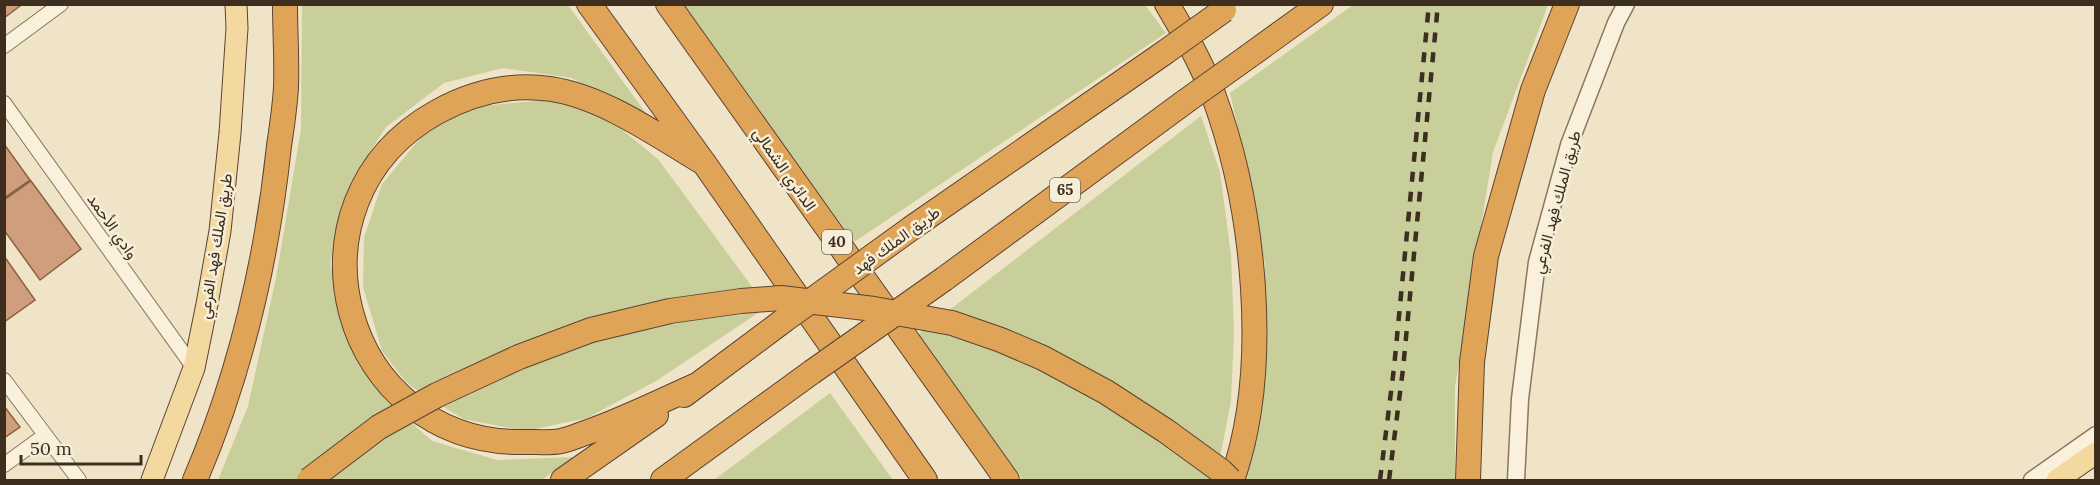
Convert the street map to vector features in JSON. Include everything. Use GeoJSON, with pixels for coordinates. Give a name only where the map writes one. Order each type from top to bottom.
{"type":"FeatureCollection","features":[{"type":"Feature","properties":{"kind":"highway"},"geometry":{"type":"LineString","coordinates":[[195,480],[205,458],[232,376],[255,291],[273,206],[286,87],[285,4]]}},
{"type":"Feature","properties":{"kind":"highway"},"geometry":{"type":"LineString","coordinates":[[589,4],[704,163],[925,480]]}},
{"type":"Feature","properties":{"kind":"highway","name":"الدائري الشمالي"},"geometry":{"type":"LineString","coordinates":[[668,4],[1006,480]]}},
{"type":"Feature","properties":{"kind":"highway"},"geometry":{"type":"LineString","coordinates":[[309,480],[379,427],[438,395],[519,357],[591,330],[670,311],[781,298],[874,309],[952,323],[1001,340],[1043,358],[1106,392],[1166,430],[1231,480],[1250,405],[1253,361],[1254,316],[1247,226],[1227,140],[1208,83],[1190,42],[1167,4]]}},
{"type":"Feature","properties":{"kind":"highway","name":"65"},"geometry":{"type":"LineString","coordinates":[[663,480],[790,386],[944,279],[1186,100],[1321,4]]}},
{"type":"Feature","properties":{"kind":"highway"},"geometry":{"type":"LineString","coordinates":[[1468,480],[1473,362],[1486,256],[1533,90],[1567,4]]}},
{"type":"Feature","properties":{"kind":"highway","name":"طريق الملك فهد"},"geometry":{"type":"LineString","coordinates":[[563,480],[913,227],[1228,7]]}},
{"type":"Feature","properties":{"kind":"highway"},"geometry":{"type":"LineString","coordinates":[[697,385],[602,427],[561,441],[504,443],[459,433],[418,412],[389,385],[366,353],[354,327],[346,296],[344,264],[349,227],[359,199],[371,171],[393,144],[442,109],[459,100],[489,90],[519,86],[551,89],[585,97],[704,163]]}},
{"type":"Feature","properties":{"kind":"highway","name":"65"},"geometry":{"type":"LineString","coordinates":[[689,480],[790,386]]}},
{"type":"Feature","properties":{"kind":"main road","name":"طريق الملك فهد الفرعي"},"geometry":{"type":"LineString","coordinates":[[152,480],[194,368],[220,231],[230,133],[237,28],[236,4]]}},
{"type":"Feature","properties":{"kind":"main road"},"geometry":{"type":"LineString","coordinates":[[2057,480],[2096,453]]}},
{"type":"Feature","properties":{"kind":"street"},"geometry":{"type":"LineString","coordinates":[[4,46],[61,4]]}},
{"type":"Feature","properties":{"kind":"street","name":"طريق الملك فهد الفرعي"},"geometry":{"type":"LineString","coordinates":[[1516,480],[1520,399],[1537,262],[1569,145],[1616,23],[1626,4]]}},
{"type":"Feature","properties":{"kind":"street","name":"وادي الأحمد"},"geometry":{"type":"LineString","coordinates":[[4,103],[194,368]]}},
{"type":"Feature","properties":{"kind":"street"},"geometry":{"type":"LineString","coordinates":[[4,380],[79,480]]}},
{"type":"Feature","properties":{"kind":"street"},"geometry":{"type":"LineString","coordinates":[[2032,480],[2096,435]]}},
{"type":"Feature","properties":{"kind":"street"},"geometry":{"type":"LineString","coordinates":[[4,465],[44,436]]}},
{"type":"Feature","properties":{"kind":"green space"},"geometry":{"type":"Polygon","coordinates":[[[302,5],[568,5],[655,126],[572,78],[503,68],[444,83],[386,127],[350,183],[330,263],[350,342],[386,400],[432,441],[497,460],[574,457],[542,480],[218,480],[248,406],[276,278],[301,129],[302,5]]]}},
{"type":"Feature","properties":{"kind":"green space"},"geometry":{"type":"Polygon","coordinates":[[[683,5],[1145,5],[1166,33],[854,242],[683,5]]]}},
{"type":"Feature","properties":{"kind":"green space"},"geometry":{"type":"Polygon","coordinates":[[[1353,5],[1548,5],[1493,152],[1455,387],[1455,480],[1240,480],[1265,360],[1265,265],[1251,185],[1230,93],[1353,5]]]}},
{"type":"Feature","properties":{"kind":"green space"},"geometry":{"type":"Polygon","coordinates":[[[547,100],[604,115],[658,159],[767,307],[656,381],[587,418],[526,431],[463,419],[405,381],[382,351],[363,287],[364,237],[382,184],[423,135],[469,107],[547,100]]]}},
{"type":"Feature","properties":{"kind":"green space"},"geometry":{"type":"Polygon","coordinates":[[[1201,116],[1220,172],[1231,255],[1234,333],[1231,401],[1221,453],[1213,480],[1023,480],[917,335],[1201,116]]]}},
{"type":"Feature","properties":{"kind":"green space"},"geometry":{"type":"Polygon","coordinates":[[[830,393],[893,480],[714,480],[830,393]]]}},
{"type":"Feature","properties":{"kind":"building"},"geometry":{"type":"Polygon","coordinates":[[[4,4],[18,4],[20,6],[4,18],[4,4]]]}},
{"type":"Feature","properties":{"kind":"building"},"geometry":{"type":"Polygon","coordinates":[[[4,144],[30,180],[4,198],[4,144]]]}},
{"type":"Feature","properties":{"kind":"building"},"geometry":{"type":"Polygon","coordinates":[[[31,181],[81,249],[40,280],[4,230],[4,200],[31,181]]]}},
{"type":"Feature","properties":{"kind":"building"},"geometry":{"type":"Polygon","coordinates":[[[4,256],[35,300],[4,322],[4,256]]]}},
{"type":"Feature","properties":{"kind":"building"},"geometry":{"type":"Polygon","coordinates":[[[4,406],[20,427],[4,438],[4,406]]]}},
{"type":"Feature","properties":{"kind":"railway"},"geometry":{"type":"LineString","coordinates":[[1380,480],[1394,368],[1429,4]]}},
{"type":"Feature","properties":{"kind":"railway"},"geometry":{"type":"LineString","coordinates":[[1389,480],[1403,369],[1438,4]]}}]}
